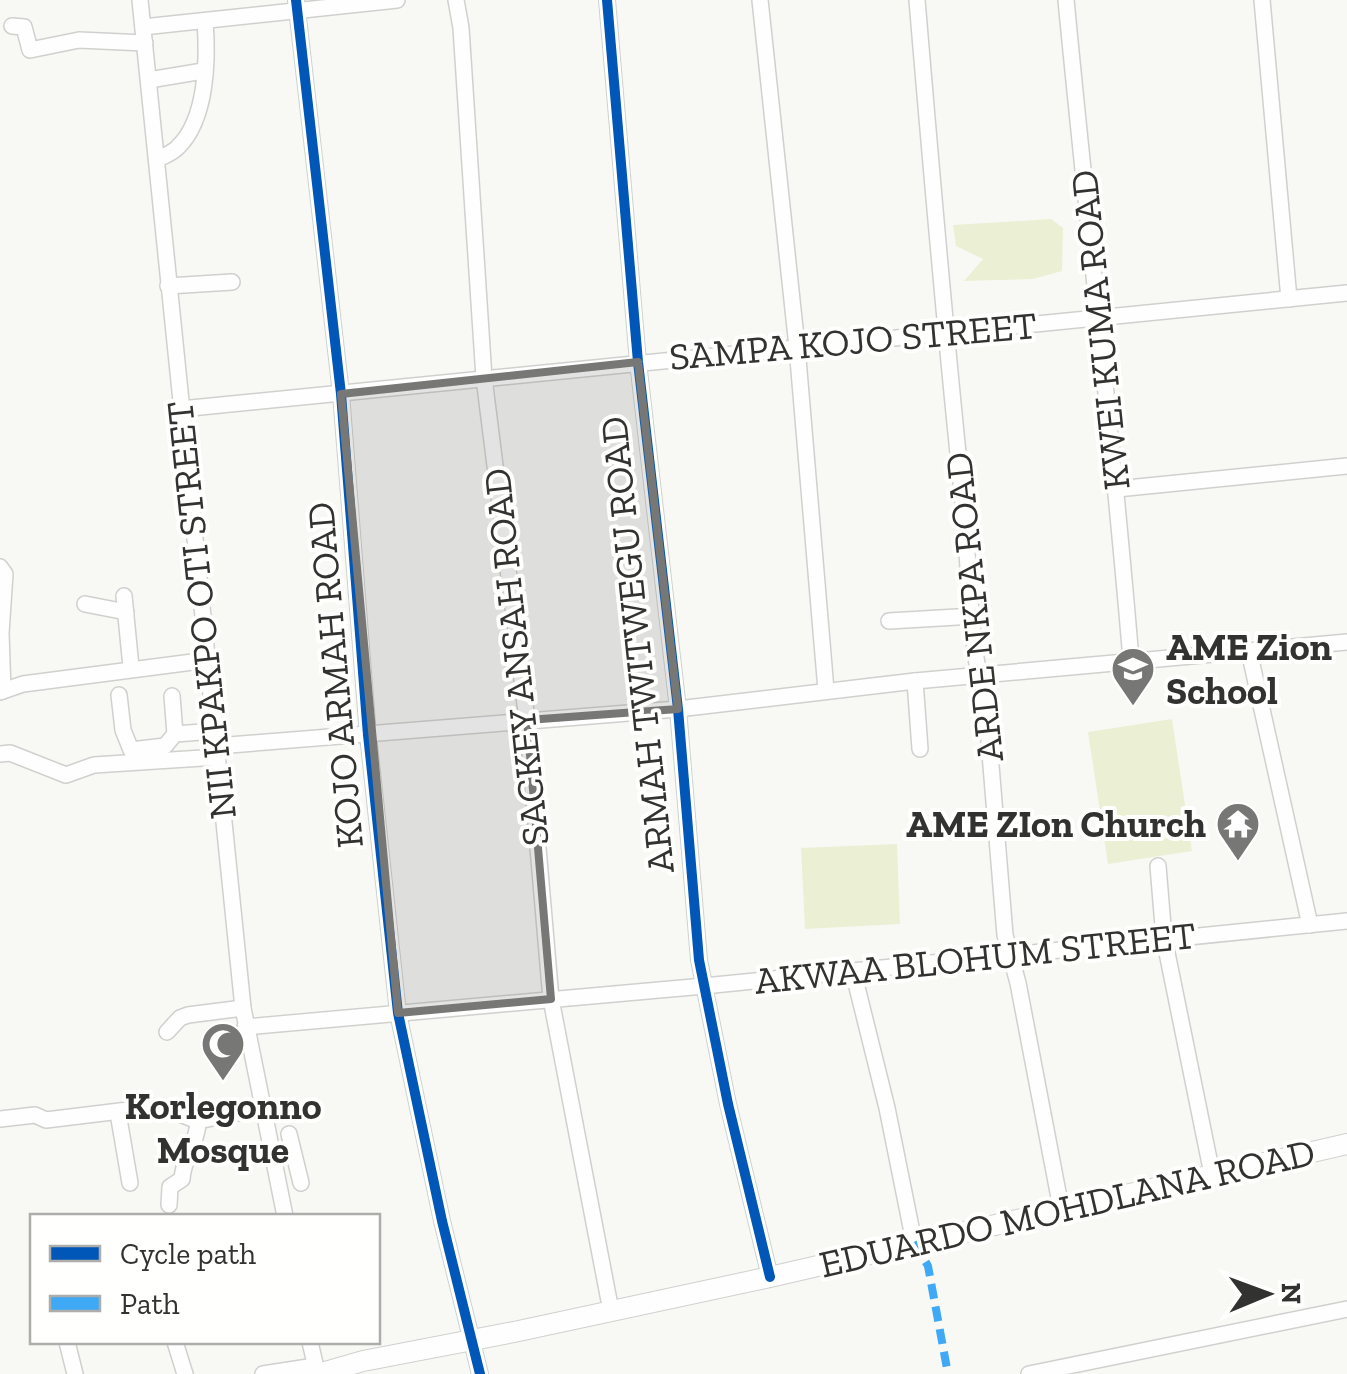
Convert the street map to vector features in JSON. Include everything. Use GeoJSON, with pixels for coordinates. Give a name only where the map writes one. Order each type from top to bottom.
{"type":"FeatureCollection","features":[{"type":"Feature","properties":{"kind":"main road","name":"EDUARDO MOHDLANA ROAD"},"geometry":{"type":"LineString","coordinates":[[317,1371],[770,1277],[1347,1144]]}},
{"type":"Feature","properties":{"kind":"street","name":"NII KPAKPO OTI STREET"},"geometry":{"type":"LineString","coordinates":[[140,0],[242,1008],[285,1214]]}},
{"type":"Feature","properties":{"kind":"street"},"geometry":{"type":"LineString","coordinates":[[12,26],[24,27],[30,50],[79,40],[144,35],[296,6],[397,0]]}},
{"type":"Feature","properties":{"kind":"street","name":"SACKEY ANSAH ROAD"},"geometry":{"type":"LineString","coordinates":[[456,0],[484,378],[527,720],[551,999],[611,1310]]}},
{"type":"Feature","properties":{"kind":"street","name":"ARMAH TWITWEGU ROAD"},"geometry":{"type":"LineString","coordinates":[[607,0],[638,362],[678,709],[694,918],[728,1104],[770,1277]]}},
{"type":"Feature","properties":{"kind":"street"},"geometry":{"type":"LineString","coordinates":[[760,0],[797,347],[826,690]]}},
{"type":"Feature","properties":{"kind":"street","name":"ARDE NKPA ROAD"},"geometry":{"type":"LineString","coordinates":[[917,0],[977,676],[986,705],[1002,913],[1061,1208]]}},
{"type":"Feature","properties":{"kind":"street","name":"KWEI KUMA ROAD"},"geometry":{"type":"LineString","coordinates":[[1066,0],[1131,660]]}},
{"type":"Feature","properties":{"kind":"street"},"geometry":{"type":"LineString","coordinates":[[1262,0],[1289,299]]}},
{"type":"Feature","properties":{"kind":"street","name":"KOJO ARMAH ROAD"},"geometry":{"type":"LineString","coordinates":[[296,6],[341,394],[368,735],[398,1013],[480,1374]]}},
{"type":"Feature","properties":{"kind":"street"},"geometry":{"type":"LineString","coordinates":[[156,160],[177,148],[196,120],[205,21]]}},
{"type":"Feature","properties":{"kind":"street"},"geometry":{"type":"LineString","coordinates":[[149,80],[203,72]]}},
{"type":"Feature","properties":{"kind":"street"},"geometry":{"type":"LineString","coordinates":[[168,286],[232,282]]}},
{"type":"Feature","properties":{"kind":"street","name":"SAMPA KOJO STREET"},"geometry":{"type":"LineString","coordinates":[[181,409],[1347,294]]}},
{"type":"Feature","properties":{"kind":"street"},"geometry":{"type":"LineString","coordinates":[[1117,489],[1347,466]]}},
{"type":"Feature","properties":{"kind":"street"},"geometry":{"type":"LineString","coordinates":[[0,568],[5,574],[1,691],[131,667],[208,660]]}},
{"type":"Feature","properties":{"kind":"street"},"geometry":{"type":"LineString","coordinates":[[85,604],[125,604],[131,667]]}},
{"type":"Feature","properties":{"kind":"street"},"geometry":{"type":"LineString","coordinates":[[889,621],[974,616]]}},
{"type":"Feature","properties":{"kind":"street"},"geometry":{"type":"LineString","coordinates":[[0,754],[10,753],[66,776],[94,764],[217,745],[678,709],[915,681],[1347,642]]}},
{"type":"Feature","properties":{"kind":"street"},"geometry":{"type":"LineString","coordinates":[[1249,651],[1310,925]]}},
{"type":"Feature","properties":{"kind":"street"},"geometry":{"type":"LineString","coordinates":[[915,681],[920,750]]}},
{"type":"Feature","properties":{"kind":"street"},"geometry":{"type":"LineString","coordinates":[[119,696],[123,730],[131,750],[165,746],[175,734],[172,696]]}},
{"type":"Feature","properties":{"kind":"street"},"geometry":{"type":"LineString","coordinates":[[175,734],[217,745]]}},
{"type":"Feature","properties":{"kind":"street"},"geometry":{"type":"LineString","coordinates":[[1158,866],[1164,938],[1212,1174]]}},
{"type":"Feature","properties":{"kind":"street","name":"AKWAA BLOHUM STREET"},"geometry":{"type":"LineString","coordinates":[[245,1027],[704,986],[1347,921]]}},
{"type":"Feature","properties":{"kind":"street"},"geometry":{"type":"LineString","coordinates":[[853,970],[914,1242]]}},
{"type":"Feature","properties":{"kind":"street"},"geometry":{"type":"LineString","coordinates":[[168,1032],[188,1015],[242,1008]]}},
{"type":"Feature","properties":{"kind":"street"},"geometry":{"type":"LineString","coordinates":[[0,1118],[35,1115],[46,1120],[161,1106],[164,1111],[198,1122],[262,1108]]}},
{"type":"Feature","properties":{"kind":"street"},"geometry":{"type":"LineString","coordinates":[[121,1110],[130,1183]]}},
{"type":"Feature","properties":{"kind":"street"},"geometry":{"type":"LineString","coordinates":[[169,1205],[170,1187],[182,1179],[182,1167],[198,1134],[198,1122]]}},
{"type":"Feature","properties":{"kind":"street"},"geometry":{"type":"LineString","coordinates":[[276,1174],[299,1176],[289,1134]]}},
{"type":"Feature","properties":{"kind":"street"},"geometry":{"type":"LineString","coordinates":[[1028,1374],[1347,1308]]}},
{"type":"Feature","properties":{"kind":"street"},"geometry":{"type":"LineString","coordinates":[[68,1344],[75,1374]]}},
{"type":"Feature","properties":{"kind":"street"},"geometry":{"type":"LineString","coordinates":[[176,1344],[184,1374]]}},
{"type":"Feature","properties":{"kind":"street"},"geometry":{"type":"LineString","coordinates":[[263,1374],[317,1371],[310,1344]]}},
{"type":"Feature","properties":{"kind":"highlighted area"},"geometry":{"type":"Polygon","coordinates":[[[638,362],[678,709],[527,720],[551,999],[398,1013],[341,394],[638,362]]]}},
{"type":"Feature","properties":{"kind":"green space"},"geometry":{"type":"Polygon","coordinates":[[[1051,219],[1063,228],[1062,271],[1033,279],[964,281],[983,259],[956,246],[953,225],[1051,219]]]}},
{"type":"Feature","properties":{"kind":"green space"},"geometry":{"type":"Polygon","coordinates":[[[1172,719],[1192,851],[1108,864],[1088,732],[1172,719]]]}},
{"type":"Feature","properties":{"kind":"green space"},"geometry":{"type":"Polygon","coordinates":[[[897,844],[900,924],[805,929],[801,848],[897,844]]]}},
{"type":"Feature","properties":{"kind":"marked path"},"geometry":{"type":"LineString","coordinates":[[914,1242],[928,1266],[948,1374]]}},
{"type":"Feature","properties":{"kind":"cycle path"},"geometry":{"type":"LineString","coordinates":[[296,0],[341,394],[368,735],[398,1013],[442,1221],[480,1374]]}},
{"type":"Feature","properties":{"kind":"cycle path"},"geometry":{"type":"LineString","coordinates":[[607,0],[638,362],[678,709],[699,960],[728,1104],[770,1277]]}},
{"type":"Feature","properties":{"kind":"place","name":"AME Zion School"},"geometry":{"type":"Point","coordinates":[1133,707]}},
{"type":"Feature","properties":{"kind":"place","name":"AME ZIon Church"},"geometry":{"type":"Point","coordinates":[1238,862]}},
{"type":"Feature","properties":{"kind":"place","name":"Korlegonno Mosque"},"geometry":{"type":"Point","coordinates":[223,1082]}}]}
